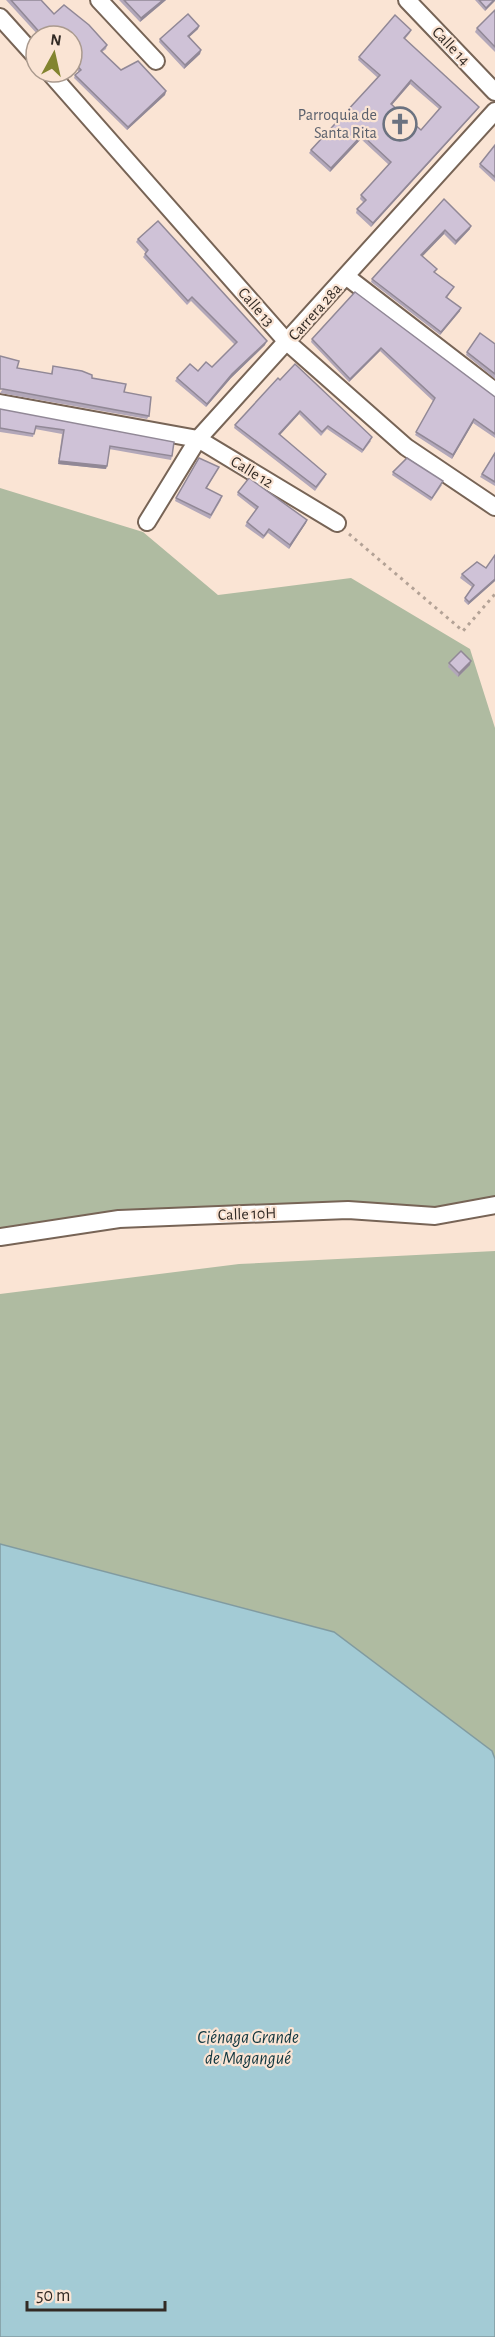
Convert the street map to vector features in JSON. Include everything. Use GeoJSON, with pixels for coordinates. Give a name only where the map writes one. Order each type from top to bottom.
{"type":"FeatureCollection","features":[{"type":"Feature","properties":{"kind":"street"},"geometry":{"type":"LineString","coordinates":[[99,0],[156,61]]}},
{"type":"Feature","properties":{"kind":"street","name":"Calle 14"},"geometry":{"type":"LineString","coordinates":[[407,0],[495,92]]}},
{"type":"Feature","properties":{"kind":"street"},"geometry":{"type":"LineString","coordinates":[[0,17],[24,44]]}},
{"type":"Feature","properties":{"kind":"street","name":"Calle 13"},"geometry":{"type":"LineString","coordinates":[[60,84],[287,342],[406,447],[495,507]]}},
{"type":"Feature","properties":{"kind":"street","name":"Carrera 28a"},"geometry":{"type":"LineString","coordinates":[[147,522],[198,439],[495,111]]}},
{"type":"Feature","properties":{"kind":"street"},"geometry":{"type":"LineString","coordinates":[[347,277],[495,391]]}},
{"type":"Feature","properties":{"kind":"street","name":"Calle 12"},"geometry":{"type":"LineString","coordinates":[[0,403],[198,439],[337,524]]}},
{"type":"Feature","properties":{"kind":"street","name":"Calle 10H"},"geometry":{"type":"LineString","coordinates":[[0,1237],[119,1218],[348,1210],[435,1216],[495,1205]]}},
{"type":"Feature","properties":{"kind":"path"},"geometry":{"type":"LineString","coordinates":[[337,524],[463,631],[495,594]]}},
{"type":"Feature","properties":{"kind":"green space"},"geometry":{"type":"Polygon","coordinates":[[[0,488],[143,532],[218,595],[351,578],[470,649],[495,728],[495,1201],[434,1211],[0,1232],[0,488]]]}},
{"type":"Feature","properties":{"kind":"green space"},"geometry":{"type":"Polygon","coordinates":[[[495,1251],[495,1759],[492,1751],[334,1632],[0,1544],[0,1294],[239,1264],[495,1251]]]}},
{"type":"Feature","properties":{"kind":"water","name":"Ciénaga Grande de Magangué"},"geometry":{"type":"Polygon","coordinates":[[[0,1544],[334,1632],[492,1751],[495,1759],[495,2337],[0,2337],[0,1544]]]}},
{"type":"Feature","properties":{"kind":"building"},"geometry":{"type":"Polygon","coordinates":[[[11,0],[41,0],[54,14],[64,5],[89,25],[107,45],[101,51],[121,70],[138,61],[166,91],[128,127],[84,84],[84,24],[32,24],[11,0]]]}},
{"type":"Feature","properties":{"kind":"building"},"geometry":{"type":"Polygon","coordinates":[[[124,0],[163,0],[141,18],[124,0]]]}},
{"type":"Feature","properties":{"kind":"building"},"geometry":{"type":"Polygon","coordinates":[[[479,0],[494,0],[486,8],[479,0]]]}},
{"type":"Feature","properties":{"kind":"building"},"geometry":{"type":"Polygon","coordinates":[[[495,10],[495,47],[477,28],[495,10]]]}},
{"type":"Feature","properties":{"kind":"building"},"geometry":{"type":"Polygon","coordinates":[[[188,14],[199,26],[188,36],[201,50],[185,65],[160,39],[188,14]]]}},
{"type":"Feature","properties":{"kind":"building","name":"Parroquia de Santa Rita"},"geometry":{"type":"Polygon","coordinates":[[[395,15],[411,30],[404,38],[479,107],[373,223],[357,209],[366,200],[361,195],[391,162],[362,135],[331,168],[311,150],[380,75],[359,57],[395,15]],[[411,80],[391,104],[421,130],[441,107],[411,80]]]}},
{"type":"Feature","properties":{"kind":"building"},"geometry":{"type":"Polygon","coordinates":[[[495,145],[495,177],[480,164],[495,145]]]}},
{"type":"Feature","properties":{"kind":"building"},"geometry":{"type":"Polygon","coordinates":[[[444,199],[471,226],[456,241],[445,230],[421,255],[437,269],[434,272],[454,287],[446,297],[461,308],[441,332],[372,279],[444,199]]]}},
{"type":"Feature","properties":{"kind":"building"},"geometry":{"type":"Polygon","coordinates":[[[158,221],[267,341],[232,374],[207,404],[177,378],[190,364],[198,371],[206,362],[212,367],[237,342],[192,297],[188,301],[145,254],[148,250],[138,239],[158,221]]]}},
{"type":"Feature","properties":{"kind":"building"},"geometry":{"type":"Polygon","coordinates":[[[355,292],[495,397],[495,434],[474,419],[453,455],[416,432],[435,398],[381,348],[350,379],[312,339],[355,292]]]}},
{"type":"Feature","properties":{"kind":"building"},"geometry":{"type":"Polygon","coordinates":[[[480,333],[495,344],[495,374],[467,352],[480,333]]]}},
{"type":"Feature","properties":{"kind":"building"},"geometry":{"type":"Polygon","coordinates":[[[0,356],[19,361],[17,368],[52,374],[53,366],[82,371],[92,375],[92,378],[126,384],[124,392],[151,397],[149,416],[0,389],[0,356]]]}},
{"type":"Feature","properties":{"kind":"building"},"geometry":{"type":"Polygon","coordinates":[[[295,364],[372,437],[363,450],[328,426],[322,432],[300,411],[279,434],[326,474],[316,487],[235,425],[278,378],[280,380],[295,364]]]}},
{"type":"Feature","properties":{"kind":"building"},"geometry":{"type":"Polygon","coordinates":[[[0,409],[174,442],[172,456],[110,446],[107,466],[59,461],[64,430],[36,426],[34,434],[0,428],[0,409]]]}},
{"type":"Feature","properties":{"kind":"building"},"geometry":{"type":"Polygon","coordinates":[[[495,453],[495,482],[482,474],[495,453]]]}},
{"type":"Feature","properties":{"kind":"building"},"geometry":{"type":"Polygon","coordinates":[[[199,458],[219,467],[206,488],[222,496],[211,515],[176,498],[199,458]]]}},
{"type":"Feature","properties":{"kind":"building"},"geometry":{"type":"Polygon","coordinates":[[[407,458],[443,481],[432,498],[393,472],[407,458]]]}},
{"type":"Feature","properties":{"kind":"building"},"geometry":{"type":"Polygon","coordinates":[[[249,478],[307,520],[290,545],[269,529],[264,536],[247,522],[258,507],[238,492],[249,478]]]}},
{"type":"Feature","properties":{"kind":"building"},"geometry":{"type":"Polygon","coordinates":[[[495,555],[495,579],[469,602],[465,598],[474,585],[462,574],[477,562],[486,568],[495,555]]]}},
{"type":"Feature","properties":{"kind":"building"},"geometry":{"type":"Polygon","coordinates":[[[461,651],[471,661],[459,673],[449,663],[461,651]]]}},
{"type":"Feature","properties":{"kind":"place","name":"Parroquia de Santa Rita"},"geometry":{"type":"Point","coordinates":[400,124]}}]}
